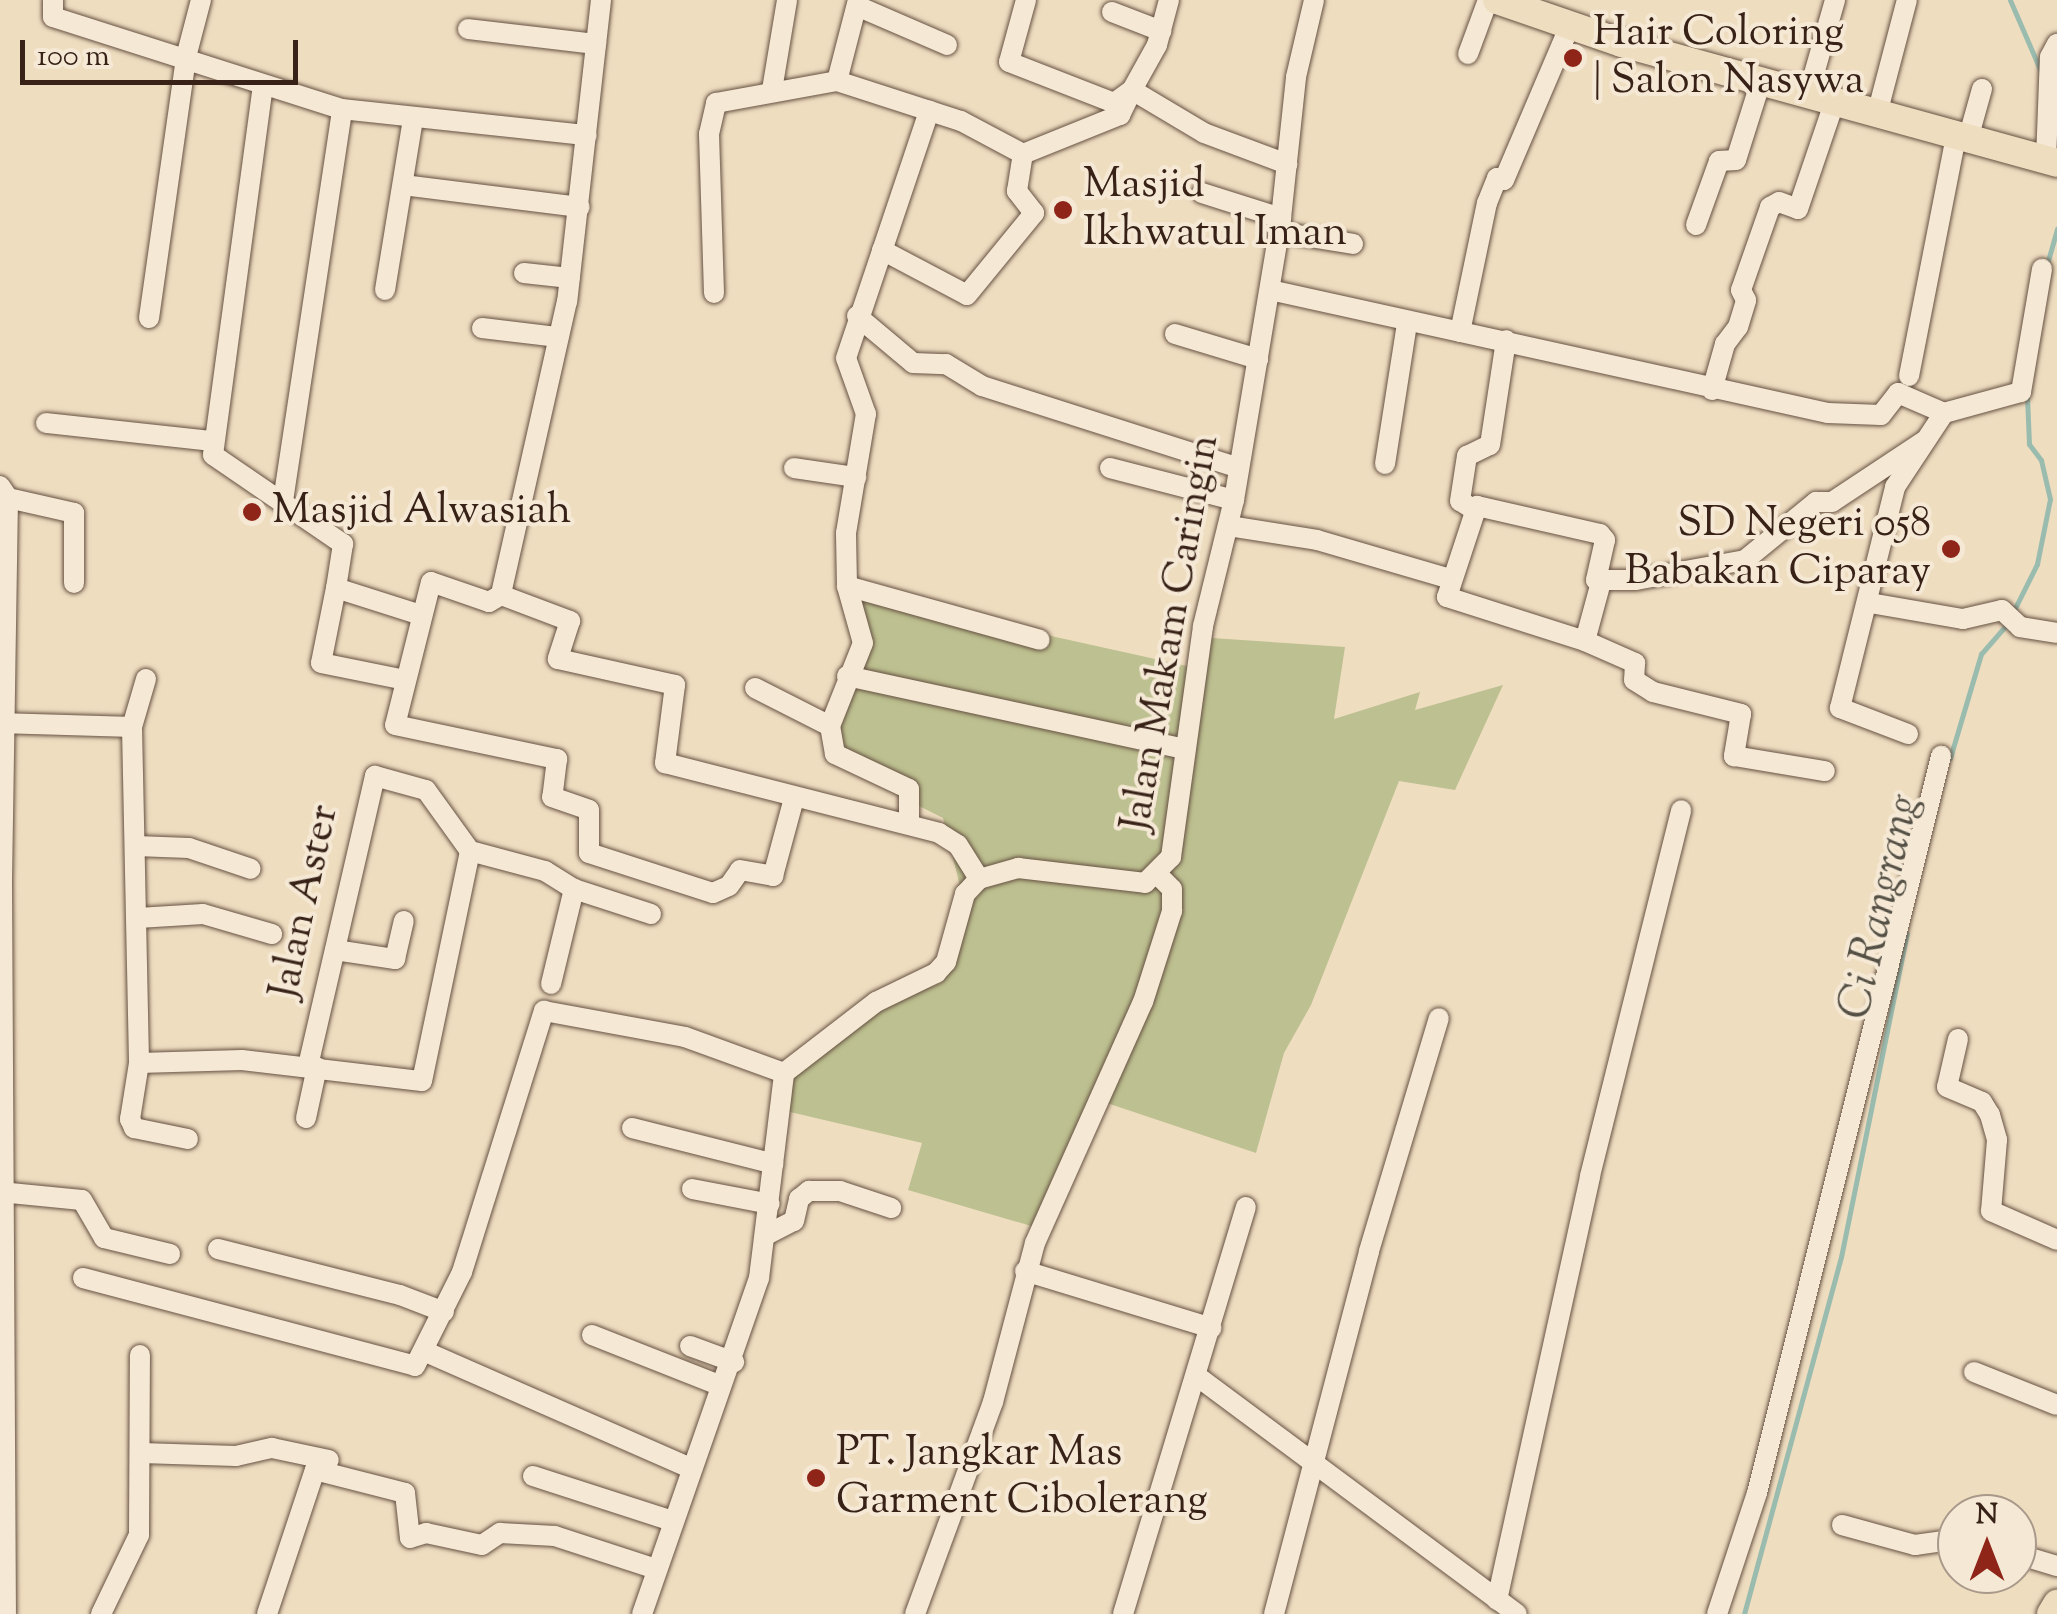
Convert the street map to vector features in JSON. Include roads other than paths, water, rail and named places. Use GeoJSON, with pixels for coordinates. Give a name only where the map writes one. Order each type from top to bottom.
{"type":"FeatureCollection","features":[{"type":"Feature","properties":{"kind":"main road"},"geometry":{"type":"LineString","coordinates":[[1497,0],[1760,84],[2052,162]]}},
{"type":"Feature","properties":{"kind":"main road"},"geometry":{"type":"LineString","coordinates":[[2051,1614],[2057,1604]]}},
{"type":"Feature","properties":{"kind":"street"},"geometry":{"type":"LineString","coordinates":[[52,0],[54,17],[186,56],[262,86],[342,109],[586,135]]}},
{"type":"Feature","properties":{"kind":"street"},"geometry":{"type":"LineString","coordinates":[[149,318],[186,56],[202,0]]}},
{"type":"Feature","properties":{"kind":"street"},"geometry":{"type":"LineString","coordinates":[[601,0],[570,278],[501,595],[489,602],[431,582],[397,726],[557,759],[552,797],[590,810],[589,853],[714,893],[729,886],[740,870],[773,876],[794,798]]}},
{"type":"Feature","properties":{"kind":"street"},"geometry":{"type":"LineString","coordinates":[[772,90],[787,0]]}},
{"type":"Feature","properties":{"kind":"street"},"geometry":{"type":"LineString","coordinates":[[1026,0],[1008,62],[1114,103],[1132,90]]}},
{"type":"Feature","properties":{"kind":"street"},"geometry":{"type":"LineString","coordinates":[[714,293],[712,114],[721,99],[838,82],[929,111],[1023,154],[1120,115],[1161,32],[1169,0]]}},
{"type":"Feature","properties":{"kind":"street","name":"Jalan Makam Caringin"},"geometry":{"type":"LineString","coordinates":[[978,879],[1018,868],[1137,883],[1158,876],[1175,837],[1204,626],[1234,500],[1280,225],[1296,77],[1314,0]]}},
{"type":"Feature","properties":{"kind":"street"},"geometry":{"type":"LineString","coordinates":[[1468,54],[1488,0]]}},
{"type":"Feature","properties":{"kind":"street"},"geometry":{"type":"LineString","coordinates":[[1712,390],[1725,344],[1738,327],[1773,204],[1798,208],[1821,99],[1835,0]]}},
{"type":"Feature","properties":{"kind":"street"},"geometry":{"type":"LineString","coordinates":[[1876,114],[1908,0]]}},
{"type":"Feature","properties":{"kind":"street"},"geometry":{"type":"LineString","coordinates":[[838,82],[857,3],[947,45]]}},
{"type":"Feature","properties":{"kind":"street"},"geometry":{"type":"LineString","coordinates":[[1112,12],[1161,32]]}},
{"type":"Feature","properties":{"kind":"street"},"geometry":{"type":"LineString","coordinates":[[1460,332],[1487,203],[1497,178],[1504,180],[1570,25]]}},
{"type":"Feature","properties":{"kind":"street"},"geometry":{"type":"LineString","coordinates":[[468,29],[596,44]]}},
{"type":"Feature","properties":{"kind":"street"},"geometry":{"type":"LineString","coordinates":[[2052,162],[2049,82],[2057,44]]}},
{"type":"Feature","properties":{"kind":"street"},"geometry":{"type":"LineString","coordinates":[[1696,224],[1719,162],[1736,160],[1760,84]]}},
{"type":"Feature","properties":{"kind":"street"},"geometry":{"type":"LineString","coordinates":[[262,86],[212,440],[215,460],[343,544],[322,663],[405,680]]}},
{"type":"Feature","properties":{"kind":"street"},"geometry":{"type":"LineString","coordinates":[[1909,376],[1962,138],[1982,89]]}},
{"type":"Feature","properties":{"kind":"street"},"geometry":{"type":"LineString","coordinates":[[1132,90],[1204,134],[1287,164]]}},
{"type":"Feature","properties":{"kind":"street"},"geometry":{"type":"LineString","coordinates":[[282,501],[342,109]]}},
{"type":"Feature","properties":{"kind":"street"},"geometry":{"type":"LineString","coordinates":[[909,824],[909,789],[835,754],[830,726],[862,644],[847,586],[846,533],[866,414],[846,358],[929,111]]}},
{"type":"Feature","properties":{"kind":"street"},"geometry":{"type":"LineString","coordinates":[[384,290],[413,119]]}},
{"type":"Feature","properties":{"kind":"street"},"geometry":{"type":"LineString","coordinates":[[882,250],[967,295],[1034,213],[1017,191],[1023,154]]}},
{"type":"Feature","properties":{"kind":"street"},"geometry":{"type":"LineString","coordinates":[[402,185],[580,207]]}},
{"type":"Feature","properties":{"kind":"street"},"geometry":{"type":"LineString","coordinates":[[1202,193],[1280,225],[1353,244]]}},
{"type":"Feature","properties":{"kind":"street"},"geometry":{"type":"LineString","coordinates":[[1270,290],[1506,340],[1712,390],[1840,415],[1854,410],[1882,415],[1898,394],[1944,413],[2021,392],[2042,269]]}},
{"type":"Feature","properties":{"kind":"street"},"geometry":{"type":"LineString","coordinates":[[524,273],[570,278]]}},
{"type":"Feature","properties":{"kind":"street"},"geometry":{"type":"LineString","coordinates":[[857,316],[913,363],[946,364],[982,386],[1238,468]]}},
{"type":"Feature","properties":{"kind":"street"},"geometry":{"type":"LineString","coordinates":[[1385,464],[1407,322]]}},
{"type":"Feature","properties":{"kind":"street"},"geometry":{"type":"LineString","coordinates":[[482,328],[558,337]]}},
{"type":"Feature","properties":{"kind":"street"},"geometry":{"type":"LineString","coordinates":[[1175,334],[1258,359]]}},
{"type":"Feature","properties":{"kind":"street"},"geometry":{"type":"LineString","coordinates":[[1506,340],[1490,445],[1467,456],[1460,501],[1473,508],[1600,534],[1606,540],[1585,641]]}},
{"type":"Feature","properties":{"kind":"street"},"geometry":{"type":"LineString","coordinates":[[1908,734],[1840,708],[1870,603],[1894,487],[1944,413]]}},
{"type":"Feature","properties":{"kind":"street"},"geometry":{"type":"LineString","coordinates":[[46,423],[212,440]]}},
{"type":"Feature","properties":{"kind":"street"},"geometry":{"type":"LineString","coordinates":[[1600,582],[1744,560],[1816,502],[1832,502],[1924,441]]}},
{"type":"Feature","properties":{"kind":"street"},"geometry":{"type":"LineString","coordinates":[[794,468],[856,477]]}},
{"type":"Feature","properties":{"kind":"street"},"geometry":{"type":"LineString","coordinates":[[1110,468],[1234,500]]}},
{"type":"Feature","properties":{"kind":"street"},"geometry":{"type":"LineString","coordinates":[[6,1614],[1,1192],[4,492],[74,513],[74,584]]}},
{"type":"Feature","properties":{"kind":"street"},"geometry":{"type":"LineString","coordinates":[[1473,508],[1447,598],[1585,641],[1636,663],[1634,682],[1653,692],[1742,714],[1734,756],[1825,771]]}},
{"type":"Feature","properties":{"kind":"street"},"geometry":{"type":"LineString","coordinates":[[1228,526],[1331,543],[1450,579]]}},
{"type":"Feature","properties":{"kind":"street"},"geometry":{"type":"LineString","coordinates":[[847,586],[1040,640]]}},
{"type":"Feature","properties":{"kind":"street"},"geometry":{"type":"LineString","coordinates":[[336,588],[421,615]]}},
{"type":"Feature","properties":{"kind":"street"},"geometry":{"type":"LineString","coordinates":[[501,595],[570,622],[558,659],[674,684],[665,763],[909,824],[958,846],[978,879],[965,894],[946,962],[936,973],[876,1002],[787,1070],[766,1235],[734,1362],[719,1386],[642,1614]]}},
{"type":"Feature","properties":{"kind":"street"},"geometry":{"type":"LineString","coordinates":[[1870,603],[1963,619],[2002,610],[2020,626],[2057,633]]}},
{"type":"Feature","properties":{"kind":"street"},"geometry":{"type":"LineString","coordinates":[[847,676],[1185,749]]}},
{"type":"Feature","properties":{"kind":"street"},"geometry":{"type":"LineString","coordinates":[[146,679],[132,727],[139,1063],[131,1126],[188,1139]]}},
{"type":"Feature","properties":{"kind":"street"},"geometry":{"type":"LineString","coordinates":[[755,688],[830,726]]}},
{"type":"Feature","properties":{"kind":"street"},"geometry":{"type":"LineString","coordinates":[[2,723],[132,727]]}},
{"type":"Feature","properties":{"kind":"street"},"geometry":{"type":"LineString","coordinates":[[1717,1614],[1758,1493],[1940,756]]}},
{"type":"Feature","properties":{"kind":"street","name":"Jalan Aster"},"geometry":{"type":"LineString","coordinates":[[306,1118],[335,950],[375,776],[426,790],[470,851]]}},
{"type":"Feature","properties":{"kind":"street"},"geometry":{"type":"LineString","coordinates":[[1497,1600],[1590,1176],[1682,810]]}},
{"type":"Feature","properties":{"kind":"street"},"geometry":{"type":"LineString","coordinates":[[136,846],[188,848],[251,869]]}},
{"type":"Feature","properties":{"kind":"street"},"geometry":{"type":"LineString","coordinates":[[139,1063],[242,1060],[426,1078],[470,851],[545,870],[574,889],[651,914]]}},
{"type":"Feature","properties":{"kind":"street"},"geometry":{"type":"LineString","coordinates":[[915,1614],[993,1402],[1026,1270],[1143,1002],[1172,911],[1172,889],[1158,876]]}},
{"type":"Feature","properties":{"kind":"street"},"geometry":{"type":"LineString","coordinates":[[551,984],[574,889]]}},
{"type":"Feature","properties":{"kind":"street"},"geometry":{"type":"LineString","coordinates":[[138,918],[203,914],[272,934]]}},
{"type":"Feature","properties":{"kind":"street"},"geometry":{"type":"LineString","coordinates":[[335,950],[395,960],[404,922]]}},
{"type":"Feature","properties":{"kind":"street"},"geometry":{"type":"LineString","coordinates":[[82,1278],[414,1367],[426,1352],[444,1312],[542,1014],[559,1009],[743,1054],[787,1070]]}},
{"type":"Feature","properties":{"kind":"street"},"geometry":{"type":"LineString","coordinates":[[1274,1614],[1439,1018]]}},
{"type":"Feature","properties":{"kind":"street"},"geometry":{"type":"LineString","coordinates":[[1958,1039],[1947,1087],[1982,1102],[1990,1114],[1996,1140],[1991,1211],[2057,1240]]}},
{"type":"Feature","properties":{"kind":"street"},"geometry":{"type":"LineString","coordinates":[[632,1128],[772,1184]]}},
{"type":"Feature","properties":{"kind":"street"},"geometry":{"type":"LineString","coordinates":[[692,1189],[772,1184]]}},
{"type":"Feature","properties":{"kind":"street"},"geometry":{"type":"LineString","coordinates":[[766,1235],[794,1222],[799,1199],[809,1190],[840,1192],[891,1208]]}},
{"type":"Feature","properties":{"kind":"street"},"geometry":{"type":"LineString","coordinates":[[1,1192],[82,1200],[104,1238],[170,1254]]}},
{"type":"Feature","properties":{"kind":"street"},"geometry":{"type":"LineString","coordinates":[[1123,1614],[1246,1207]]}},
{"type":"Feature","properties":{"kind":"street"},"geometry":{"type":"LineString","coordinates":[[218,1249],[444,1312]]}},
{"type":"Feature","properties":{"kind":"street"},"geometry":{"type":"LineString","coordinates":[[1026,1270],[1212,1328]]}},
{"type":"Feature","properties":{"kind":"street"},"geometry":{"type":"LineString","coordinates":[[592,1336],[719,1386]]}},
{"type":"Feature","properties":{"kind":"street"},"geometry":{"type":"LineString","coordinates":[[690,1346],[734,1362]]}},
{"type":"Feature","properties":{"kind":"street"},"geometry":{"type":"LineString","coordinates":[[426,1352],[690,1468]]}},
{"type":"Feature","properties":{"kind":"street"},"geometry":{"type":"LineString","coordinates":[[101,1614],[139,1535],[140,1355]]}},
{"type":"Feature","properties":{"kind":"street"},"geometry":{"type":"LineString","coordinates":[[1974,1372],[2057,1405]]}},
{"type":"Feature","properties":{"kind":"street"},"geometry":{"type":"LineString","coordinates":[[1198,1376],[1313,1466],[1517,1614]]}},
{"type":"Feature","properties":{"kind":"street"},"geometry":{"type":"LineString","coordinates":[[141,1453],[236,1456],[272,1448],[330,1460]]}},
{"type":"Feature","properties":{"kind":"street"},"geometry":{"type":"LineString","coordinates":[[267,1614],[315,1470],[405,1493],[410,1538],[426,1534],[482,1545],[500,1532],[555,1536],[656,1569]]}},
{"type":"Feature","properties":{"kind":"street"},"geometry":{"type":"LineString","coordinates":[[533,1476],[672,1521]]}},
{"type":"Feature","properties":{"kind":"street"},"geometry":{"type":"LineString","coordinates":[[1842,1524],[1915,1546],[1937,1542]]}},
{"type":"Feature","properties":{"kind":"waterway"},"geometry":{"type":"LineString","coordinates":[[2010,0],[2042,74]]}},
{"type":"Feature","properties":{"kind":"waterway","name":"Ci Rangrang"},"geometry":{"type":"LineString","coordinates":[[2047,264],[2057,228]]}},
{"type":"Feature","properties":{"kind":"waterway","name":"Ci Rangrang"},"geometry":{"type":"LineString","coordinates":[[2012,614],[2037,564],[2050,499],[2041,460],[2029,444],[2027,397]]}},
{"type":"Feature","properties":{"kind":"waterway","name":"Ci Rangrang"},"geometry":{"type":"LineString","coordinates":[[1950,758],[1981,654],[2007,624]]}},
{"type":"Feature","properties":{"kind":"waterway","name":"Ci Rangrang"},"geometry":{"type":"LineString","coordinates":[[1744,1614],[1841,1257],[1907,934]]}},
{"type":"Feature","properties":{"kind":"place","name":"Hair Coloring | Salon Nasywa"},"geometry":{"type":"Point","coordinates":[1573,58]}},
{"type":"Feature","properties":{"kind":"place","name":"Masjid Ikhwatul Iman"},"geometry":{"type":"Point","coordinates":[1063,210]}},
{"type":"Feature","properties":{"kind":"place","name":"Masjid Alwasiah"},"geometry":{"type":"Point","coordinates":[252,512]}},
{"type":"Feature","properties":{"kind":"place","name":"SD Negeri 058 Babakan Ciparay"},"geometry":{"type":"Point","coordinates":[1951,549]}},
{"type":"Feature","properties":{"kind":"place","name":"PT. Jangkar Mas Garment Cibolerang"},"geometry":{"type":"Point","coordinates":[816,1478]}}]}
